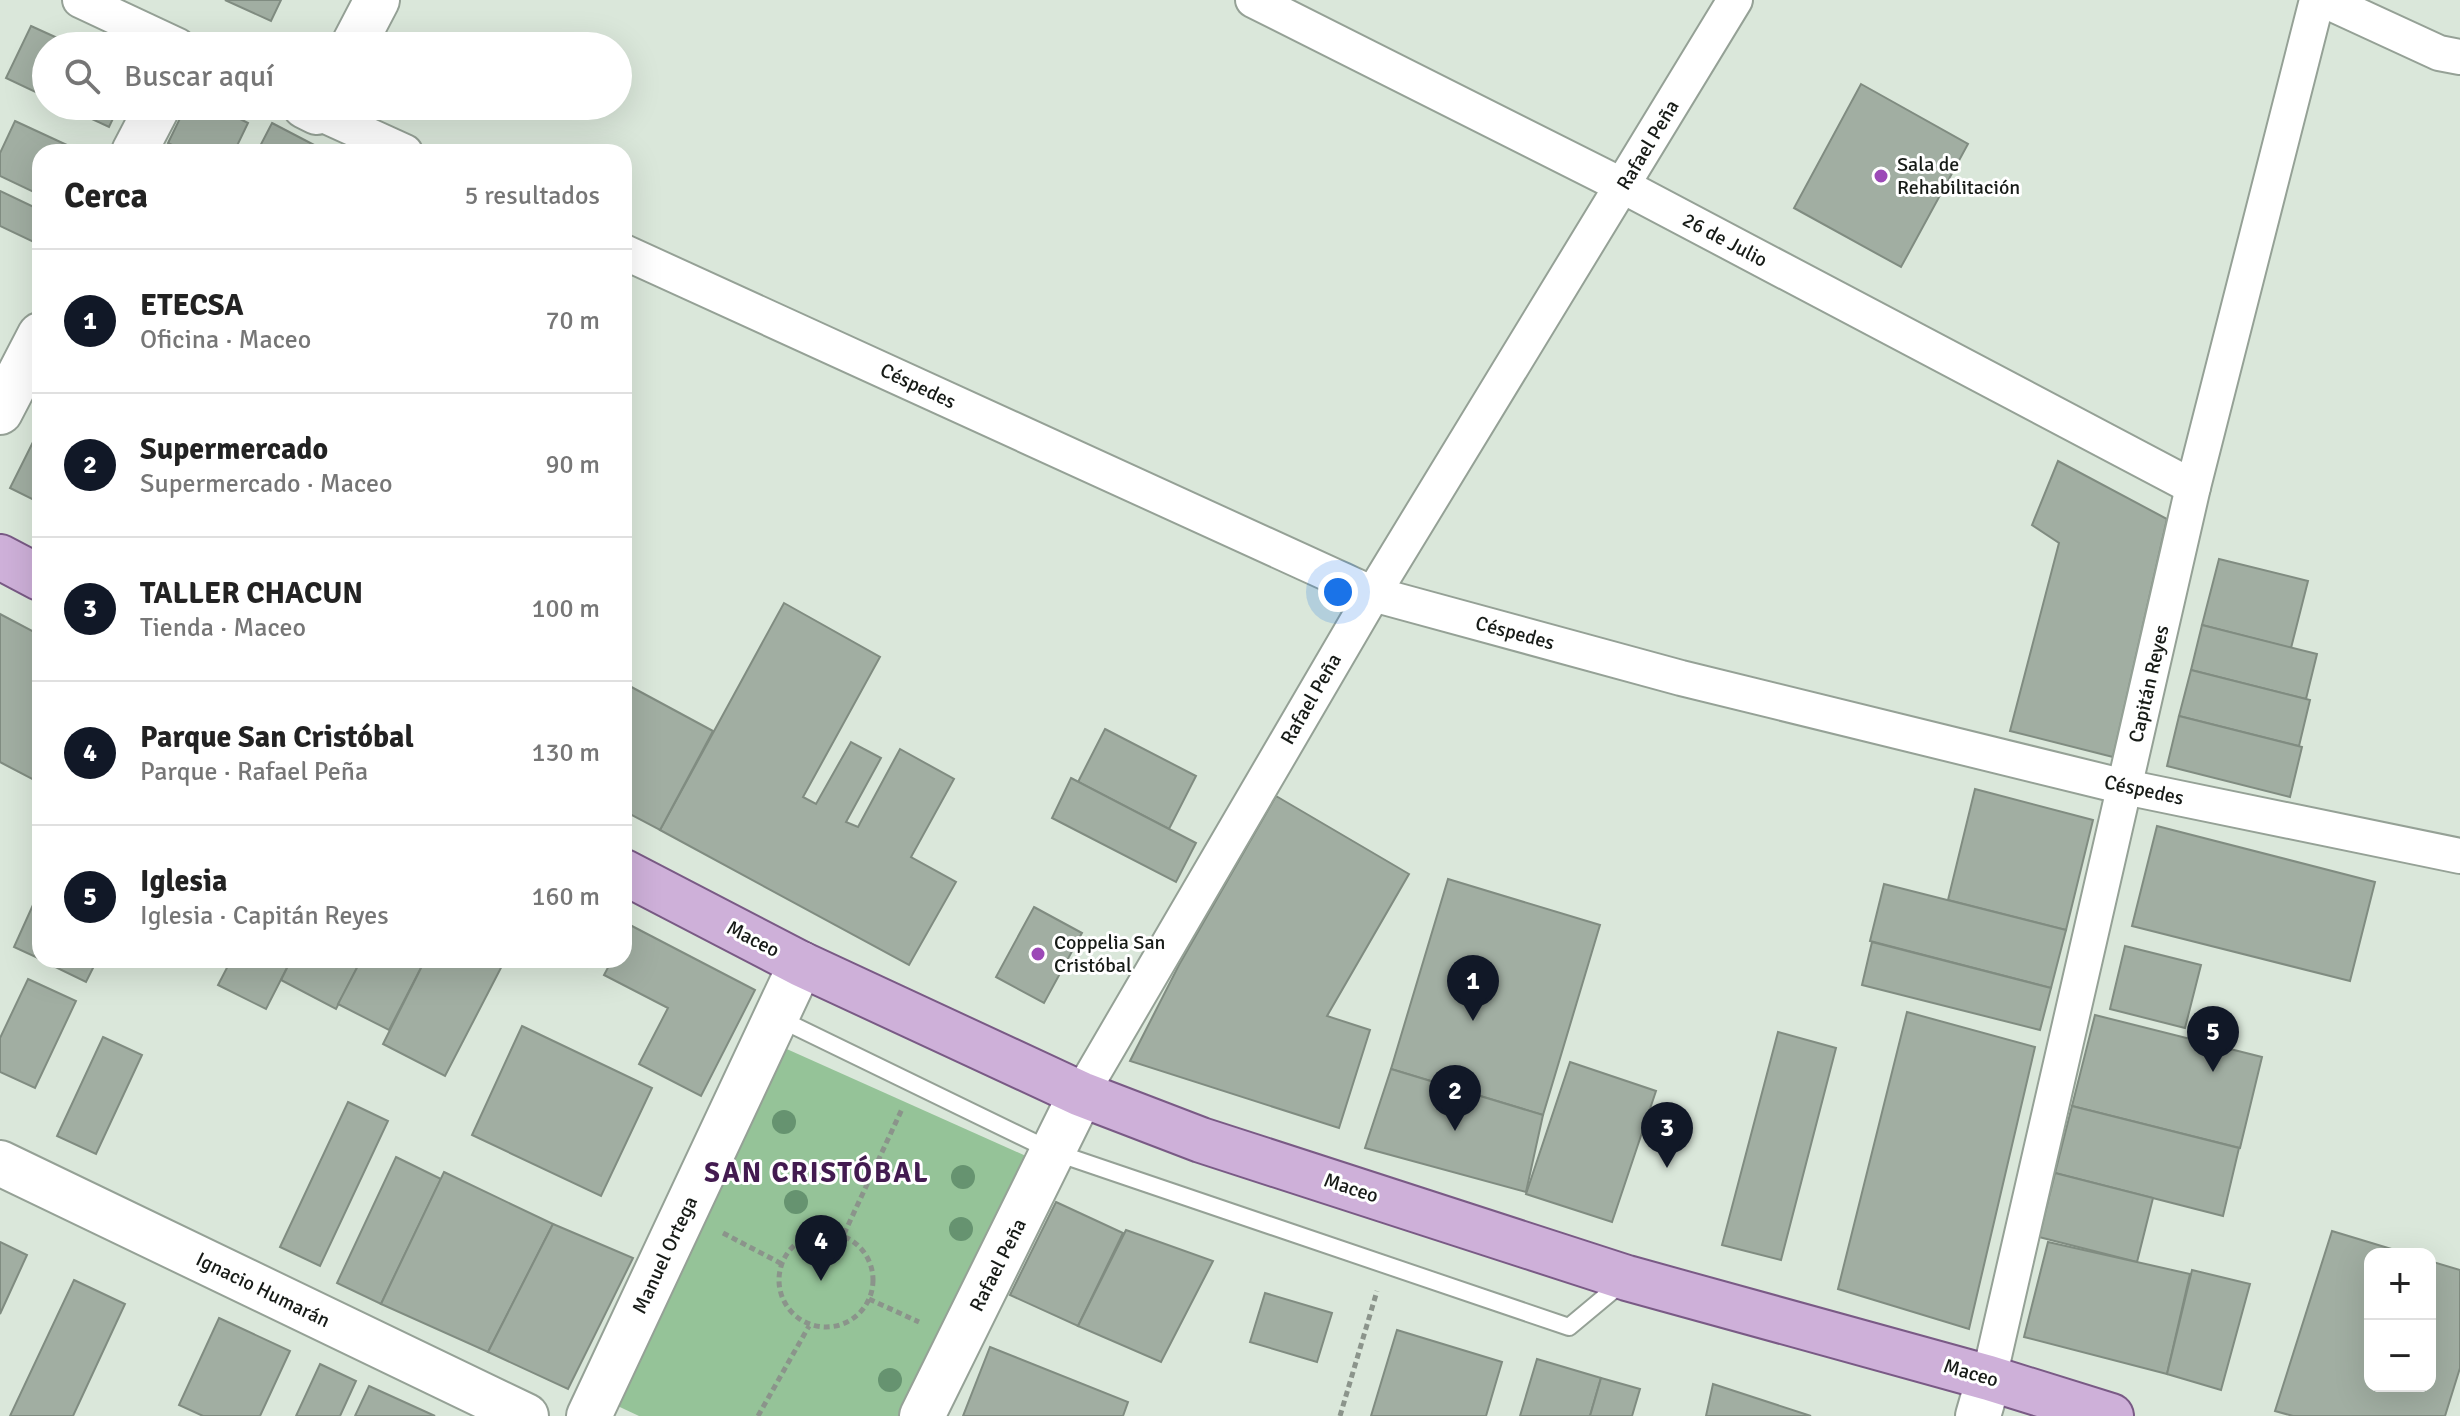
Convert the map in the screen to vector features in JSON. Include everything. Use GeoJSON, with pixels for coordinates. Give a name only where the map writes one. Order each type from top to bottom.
{"type":"FeatureCollection","features":[{"type":"Feature","properties":{"kind":"main road"},"geometry":{"type":"LineString","coordinates":[[0,557],[32,574]]}},
{"type":"Feature","properties":{"kind":"main road","name":"Maceo"},"geometry":{"type":"LineString","coordinates":[[632,876],[801,964],[1081,1094],[1201,1140],[1983,1397],[2111,1416]]}},
{"type":"Feature","properties":{"kind":"street"},"geometry":{"type":"LineString","coordinates":[[80,0],[148,32]]}},
{"type":"Feature","properties":{"kind":"street"},"geometry":{"type":"LineString","coordinates":[[359,32],[377,0]]}},
{"type":"Feature","properties":{"kind":"street","name":"26 de Julio"},"geometry":{"type":"LineString","coordinates":[[1253,0],[1623,186],[2193,487]]}},
{"type":"Feature","properties":{"kind":"street","name":"Rafael Peña"},"geometry":{"type":"LineString","coordinates":[[922,1416],[1081,1094],[1373,594],[1735,0]]}},
{"type":"Feature","properties":{"kind":"street","name":"Capitán Reyes"},"geometry":{"type":"LineString","coordinates":[[1983,1397],[2193,487],[2317,0]]}},
{"type":"Feature","properties":{"kind":"street"},"geometry":{"type":"LineString","coordinates":[[2324,0],[2439,53],[2460,57]]}},
{"type":"Feature","properties":{"kind":"street"},"geometry":{"type":"LineString","coordinates":[[138,144],[151,120]]}},
{"type":"Feature","properties":{"kind":"street"},"geometry":{"type":"LineString","coordinates":[[339,120],[388,144]]}},
{"type":"Feature","properties":{"kind":"street","name":"Céspedes"},"geometry":{"type":"LineString","coordinates":[[632,256],[1373,594],[1681,678],[2125,787],[2460,856]]}},
{"type":"Feature","properties":{"kind":"street"},"geometry":{"type":"LineString","coordinates":[[0,412],[32,350]]}},
{"type":"Feature","properties":{"kind":"street","name":"Manuel Ortega"},"geometry":{"type":"LineString","coordinates":[[589,1416],[801,964]]}},
{"type":"Feature","properties":{"kind":"street","name":"Ignacio Humarán"},"geometry":{"type":"LineString","coordinates":[[0,1163],[526,1416]]}},
{"type":"Feature","properties":{"kind":"lane"},"geometry":{"type":"LineString","coordinates":[[777,1017],[1054,1152],[1569,1327],[1627,1278]]}},
{"type":"Feature","properties":{"kind":"path"},"geometry":{"type":"LineString","coordinates":[[844,1234],[914,1083]]}},
{"type":"Feature","properties":{"kind":"path"},"geometry":{"type":"LineString","coordinates":[[684,1214],[782,1264]]}},
{"type":"Feature","properties":{"kind":"path"},"geometry":{"type":"LineString","coordinates":[[814,1232],[844,1234],[868,1253],[875,1283],[869,1299],[864,1311],[838,1327],[809,1326],[785,1306],[777,1277],[789,1248],[814,1232]]}},
{"type":"Feature","properties":{"kind":"path"},"geometry":{"type":"LineString","coordinates":[[1340,1416],[1385,1266]]}},
{"type":"Feature","properties":{"kind":"path"},"geometry":{"type":"LineString","coordinates":[[869,1299],[960,1341]]}},
{"type":"Feature","properties":{"kind":"path"},"geometry":{"type":"LineString","coordinates":[[758,1416],[809,1326]]}},
{"type":"Feature","properties":{"kind":"green space"},"geometry":{"type":"Polygon","coordinates":[[[780,1046],[1037,1161],[909,1416],[639,1416],[607,1401],[780,1046]]]}},
{"type":"Feature","properties":{"kind":"building"},"geometry":{"type":"Polygon","coordinates":[[[225,0],[281,0],[271,21],[225,0]]]}},
{"type":"Feature","properties":{"kind":"building"},"geometry":{"type":"Polygon","coordinates":[[[31,26],[44,32],[32,32],[32,90],[6,78],[31,26]]]}},
{"type":"Feature","properties":{"kind":"building","name":"Sala de Rehabilitación"},"geometry":{"type":"Polygon","coordinates":[[[1861,84],[1968,144],[1901,267],[1794,208],[1861,84]]]}},
{"type":"Feature","properties":{"kind":"building"},"geometry":{"type":"Polygon","coordinates":[[[94,120],[112,120],[109,127],[94,120]]]}},
{"type":"Feature","properties":{"kind":"building"},"geometry":{"type":"Polygon","coordinates":[[[179,120],[242,120],[248,123],[238,144],[168,143],[179,120]]]}},
{"type":"Feature","properties":{"kind":"building"},"geometry":{"type":"Polygon","coordinates":[[[15,121],[65,144],[32,144],[32,191],[0,176],[0,153],[15,121]]]}},
{"type":"Feature","properties":{"kind":"building"},"geometry":{"type":"Polygon","coordinates":[[[272,123],[312,144],[261,144],[272,123]]]}},
{"type":"Feature","properties":{"kind":"building"},"geometry":{"type":"Polygon","coordinates":[[[0,191],[32,206],[32,241],[0,226],[0,191]]]}},
{"type":"Feature","properties":{"kind":"building"},"geometry":{"type":"Polygon","coordinates":[[[32,444],[32,499],[10,488],[32,444]]]}},
{"type":"Feature","properties":{"kind":"building"},"geometry":{"type":"Polygon","coordinates":[[[2058,461],[2167,519],[2113,757],[2010,731],[2059,543],[2032,525],[2058,461]]]}},
{"type":"Feature","properties":{"kind":"building"},"geometry":{"type":"Polygon","coordinates":[[[2219,559],[2308,581],[2291,648],[2202,625],[2219,559]]]}},
{"type":"Feature","properties":{"kind":"building"},"geometry":{"type":"Polygon","coordinates":[[[784,603],[880,657],[803,797],[816,804],[851,742],[881,758],[846,822],[858,827],[900,749],[954,779],[911,857],[956,882],[909,965],[660,830],[784,603]]]}},
{"type":"Feature","properties":{"kind":"building"},"geometry":{"type":"Polygon","coordinates":[[[0,614],[32,631],[32,779],[0,762],[0,614]]]}},
{"type":"Feature","properties":{"kind":"building"},"geometry":{"type":"Polygon","coordinates":[[[2202,625],[2317,654],[2306,699],[2191,670],[2202,625]]]}},
{"type":"Feature","properties":{"kind":"building"},"geometry":{"type":"Polygon","coordinates":[[[2191,670],[2310,700],[2299,746],[2179,716],[2191,670]]]}},
{"type":"Feature","properties":{"kind":"building"},"geometry":{"type":"Polygon","coordinates":[[[632,687],[713,731],[660,830],[632,815],[632,687]]]}},
{"type":"Feature","properties":{"kind":"building"},"geometry":{"type":"Polygon","coordinates":[[[2179,716],[2302,747],[2290,797],[2167,766],[2179,716]]]}},
{"type":"Feature","properties":{"kind":"building"},"geometry":{"type":"Polygon","coordinates":[[[1105,729],[1196,776],[1169,829],[1078,782],[1105,729]]]}},
{"type":"Feature","properties":{"kind":"building"},"geometry":{"type":"Polygon","coordinates":[[[1071,778],[1196,843],[1176,882],[1052,818],[1071,778]]]}},
{"type":"Feature","properties":{"kind":"building"},"geometry":{"type":"Polygon","coordinates":[[[1975,789],[2093,820],[2066,930],[1948,900],[1975,789]]]}},
{"type":"Feature","properties":{"kind":"building"},"geometry":{"type":"Polygon","coordinates":[[[1276,796],[1409,874],[1327,1016],[1370,1030],[1339,1128],[1130,1061],[1179,965],[1276,796]]]}},
{"type":"Feature","properties":{"kind":"building"},"geometry":{"type":"Polygon","coordinates":[[[2157,826],[2375,882],[2350,981],[2132,926],[2157,826]]]}},
{"type":"Feature","properties":{"kind":"building"},"geometry":{"type":"Polygon","coordinates":[[[1448,879],[1600,925],[1543,1115],[1391,1069],[1448,879]]]}},
{"type":"Feature","properties":{"kind":"building"},"geometry":{"type":"Polygon","coordinates":[[[1884,884],[2066,930],[2051,988],[1870,941],[1884,884]]]}},
{"type":"Feature","properties":{"kind":"building"},"geometry":{"type":"Polygon","coordinates":[[[32,907],[32,955],[14,947],[32,907]]]}},
{"type":"Feature","properties":{"kind":"building"},"geometry":{"type":"Polygon","coordinates":[[[1034,907],[1082,933],[1044,1003],[996,977],[1034,907]]]}},
{"type":"Feature","properties":{"kind":"building"},"geometry":{"type":"Polygon","coordinates":[[[632,926],[755,990],[701,1096],[639,1064],[668,1008],[604,975],[608,968],[632,968],[632,926]]]}},
{"type":"Feature","properties":{"kind":"building"},"geometry":{"type":"Polygon","coordinates":[[[1872,942],[2051,988],[2040,1030],[1862,985],[1872,942]]]}},
{"type":"Feature","properties":{"kind":"building"},"geometry":{"type":"Polygon","coordinates":[[[2125,946],[2201,965],[2185,1028],[2110,1009],[2125,946]]]}},
{"type":"Feature","properties":{"kind":"building"},"geometry":{"type":"Polygon","coordinates":[[[57,968],[93,968],[86,982],[57,968]]]}},
{"type":"Feature","properties":{"kind":"building"},"geometry":{"type":"Polygon","coordinates":[[[227,968],[287,968],[266,1009],[218,985],[227,968]]]}},
{"type":"Feature","properties":{"kind":"building"},"geometry":{"type":"Polygon","coordinates":[[[287,968],[357,968],[336,1009],[281,980],[287,968]]]}},
{"type":"Feature","properties":{"kind":"building"},"geometry":{"type":"Polygon","coordinates":[[[357,968],[421,968],[389,1030],[338,1004],[357,968]]]}},
{"type":"Feature","properties":{"kind":"building"},"geometry":{"type":"Polygon","coordinates":[[[421,968],[501,968],[445,1076],[383,1044],[421,968]]]}},
{"type":"Feature","properties":{"kind":"building"},"geometry":{"type":"Polygon","coordinates":[[[28,979],[76,1001],[35,1088],[0,1072],[0,1038],[28,979]]]}},
{"type":"Feature","properties":{"kind":"building"},"geometry":{"type":"Polygon","coordinates":[[[1907,1012],[2035,1047],[1969,1329],[1838,1289],[1907,1012]]]}},
{"type":"Feature","properties":{"kind":"building"},"geometry":{"type":"Polygon","coordinates":[[[2095,1015],[2262,1057],[2240,1148],[2072,1106],[2095,1015]]]}},
{"type":"Feature","properties":{"kind":"building"},"geometry":{"type":"Polygon","coordinates":[[[522,1026],[652,1088],[601,1196],[472,1135],[522,1026]]]}},
{"type":"Feature","properties":{"kind":"building"},"geometry":{"type":"Polygon","coordinates":[[[1778,1032],[1836,1048],[1781,1260],[1722,1245],[1778,1032]]]}},
{"type":"Feature","properties":{"kind":"building"},"geometry":{"type":"Polygon","coordinates":[[[103,1037],[142,1055],[96,1154],[57,1136],[103,1037]]]}},
{"type":"Feature","properties":{"kind":"building"},"geometry":{"type":"Polygon","coordinates":[[[1570,1062],[1656,1091],[1612,1222],[1526,1194],[1570,1062]]]}},
{"type":"Feature","properties":{"kind":"building"},"geometry":{"type":"Polygon","coordinates":[[[1391,1069],[1543,1115],[1526,1192],[1365,1148],[1391,1069]]]}},
{"type":"Feature","properties":{"kind":"building"},"geometry":{"type":"Polygon","coordinates":[[[348,1102],[388,1121],[320,1266],[280,1247],[348,1102]]]}},
{"type":"Feature","properties":{"kind":"building"},"geometry":{"type":"Polygon","coordinates":[[[2072,1106],[2239,1148],[2223,1216],[2055,1173],[2072,1106]]]}},
{"type":"Feature","properties":{"kind":"building"},"geometry":{"type":"Polygon","coordinates":[[[396,1157],[441,1179],[381,1304],[337,1283],[396,1157]]]}},
{"type":"Feature","properties":{"kind":"building"},"geometry":{"type":"Polygon","coordinates":[[[444,1172],[553,1224],[488,1352],[381,1304],[444,1172]]]}},
{"type":"Feature","properties":{"kind":"building"},"geometry":{"type":"Polygon","coordinates":[[[2055,1173],[2153,1198],[2137,1262],[2039,1237],[2055,1173]]]}},
{"type":"Feature","properties":{"kind":"building"},"geometry":{"type":"Polygon","coordinates":[[[1056,1202],[1123,1233],[1078,1326],[1010,1295],[1056,1202]]]}},
{"type":"Feature","properties":{"kind":"building"},"geometry":{"type":"Polygon","coordinates":[[[553,1224],[633,1258],[568,1389],[488,1352],[553,1224]]]}},
{"type":"Feature","properties":{"kind":"building"},"geometry":{"type":"Polygon","coordinates":[[[1126,1230],[1213,1261],[1161,1362],[1078,1326],[1126,1230]]]}},
{"type":"Feature","properties":{"kind":"building"},"geometry":{"type":"Polygon","coordinates":[[[2332,1231],[2388,1248],[2364,1248],[2364,1392],[2436,1392],[2436,1263],[2460,1270],[2460,1368],[2445,1416],[2293,1416],[2275,1411],[2332,1231]]]}},
{"type":"Feature","properties":{"kind":"building"},"geometry":{"type":"Polygon","coordinates":[[[0,1242],[27,1255],[0,1314],[0,1242]]]}},
{"type":"Feature","properties":{"kind":"building"},"geometry":{"type":"Polygon","coordinates":[[[2048,1242],[2190,1274],[2167,1374],[2024,1337],[2048,1242]]]}},
{"type":"Feature","properties":{"kind":"building"},"geometry":{"type":"Polygon","coordinates":[[[2192,1270],[2250,1284],[2221,1390],[2167,1374],[2192,1270]]]}},
{"type":"Feature","properties":{"kind":"building"},"geometry":{"type":"Polygon","coordinates":[[[74,1280],[125,1304],[73,1416],[10,1416],[74,1280]]]}},
{"type":"Feature","properties":{"kind":"building"},"geometry":{"type":"Polygon","coordinates":[[[1265,1293],[1332,1313],[1317,1362],[1250,1342],[1265,1293]]]}},
{"type":"Feature","properties":{"kind":"building"},"geometry":{"type":"Polygon","coordinates":[[[219,1318],[290,1351],[260,1416],[203,1416],[179,1405],[219,1318]]]}},
{"type":"Feature","properties":{"kind":"building"},"geometry":{"type":"Polygon","coordinates":[[[1397,1330],[1502,1362],[1486,1416],[1371,1416],[1397,1330]]]}},
{"type":"Feature","properties":{"kind":"building"},"geometry":{"type":"Polygon","coordinates":[[[990,1347],[1128,1402],[1123,1416],[963,1416],[990,1347]]]}},
{"type":"Feature","properties":{"kind":"building"},"geometry":{"type":"Polygon","coordinates":[[[1537,1359],[1601,1378],[1590,1416],[1520,1416],[1537,1359]]]}},
{"type":"Feature","properties":{"kind":"building"},"geometry":{"type":"Polygon","coordinates":[[[320,1364],[356,1381],[340,1416],[296,1416],[320,1364]]]}},
{"type":"Feature","properties":{"kind":"building"},"geometry":{"type":"Polygon","coordinates":[[[1601,1378],[1640,1389],[1632,1416],[1590,1416],[1601,1378]]]}},
{"type":"Feature","properties":{"kind":"building"},"geometry":{"type":"Polygon","coordinates":[[[1713,1384],[1811,1416],[1706,1416],[1713,1384]]]}},
{"type":"Feature","properties":{"kind":"building"},"geometry":{"type":"Polygon","coordinates":[[[369,1386],[435,1416],[355,1416],[369,1386]]]}},
{"type":"Feature","properties":{"kind":"place","name":"Sala de Rehabilitación"},"geometry":{"type":"Point","coordinates":[1881,176]}},
{"type":"Feature","properties":{"kind":"place","name":"Coppelia San Cristóbal"},"geometry":{"type":"Point","coordinates":[1038,954]}},
{"type":"Feature","properties":{"kind":"place","name":"ETECSA"},"geometry":{"type":"Point","coordinates":[1473,1021]}},
{"type":"Feature","properties":{"kind":"place","name":"Iglesia"},"geometry":{"type":"Point","coordinates":[2213,1072]}},
{"type":"Feature","properties":{"kind":"place","name":"Supermercado"},"geometry":{"type":"Point","coordinates":[1455,1131]}},
{"type":"Feature","properties":{"kind":"place","name":"TALLER CHACUN"},"geometry":{"type":"Point","coordinates":[1667,1168]}},
{"type":"Feature","properties":{"kind":"place","name":"Parque San Cristóbal"},"geometry":{"type":"Point","coordinates":[821,1281]}},
{"type":"Feature","properties":{"kind":"district","name":"SAN CRISTÓBAL"},"geometry":{"type":"Point","coordinates":[817,1173]}}]}
